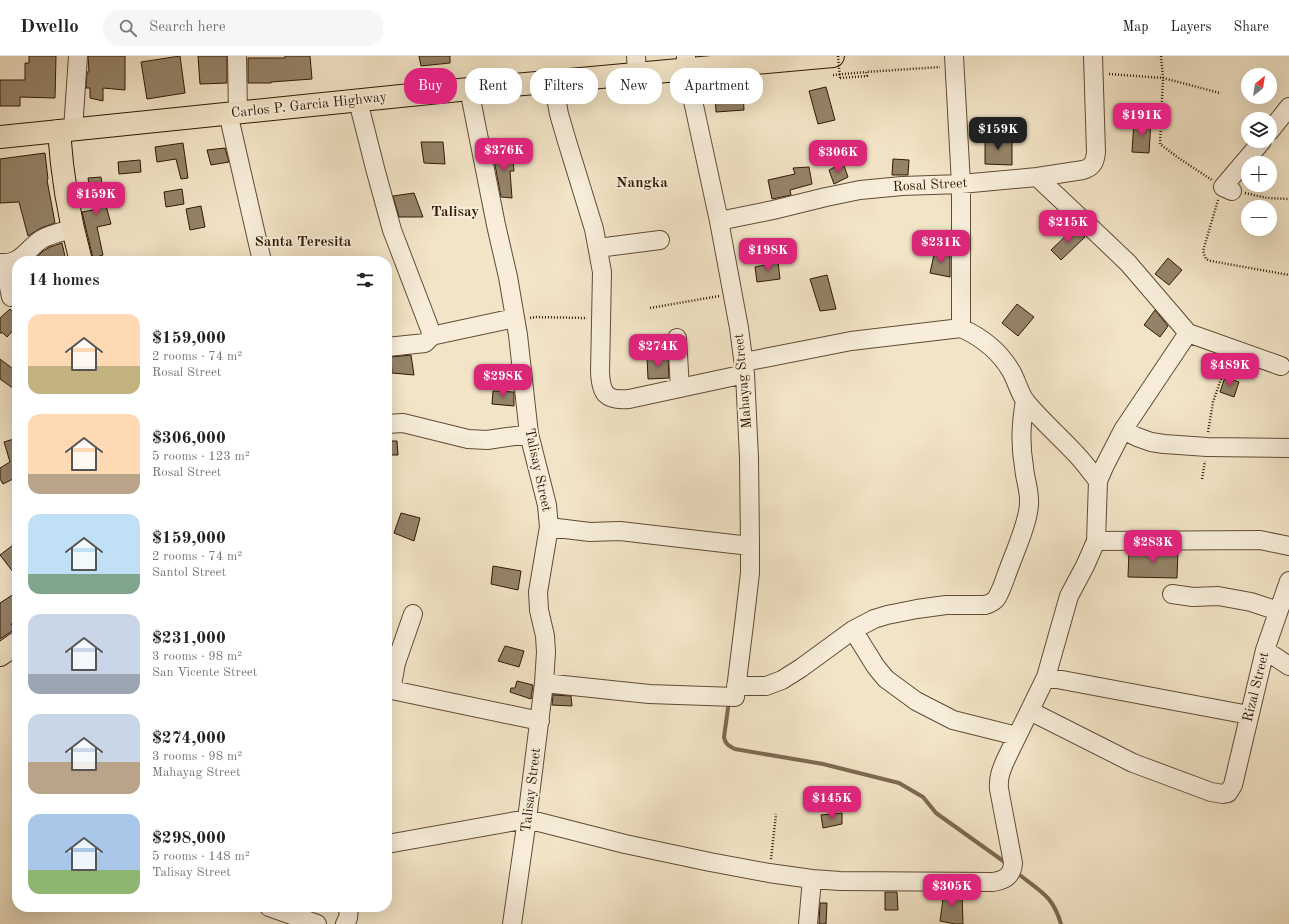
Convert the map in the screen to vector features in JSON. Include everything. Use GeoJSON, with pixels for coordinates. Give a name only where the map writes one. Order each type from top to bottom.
{"type":"FeatureCollection","features":[{"type":"Feature","properties":{"kind":"main road","name":"Carlos P. Garcia Highway"},"geometry":{"type":"LineString","coordinates":[[598,72],[636,65],[833,56]]}},
{"type":"Feature","properties":{"kind":"main road","name":"Carlos P. Garcia Highway"},"geometry":{"type":"LineString","coordinates":[[0,138],[465,89]]}},
{"type":"Feature","properties":{"kind":"main road"},"geometry":{"type":"LineString","coordinates":[[66,131],[61,165],[72,229],[80,256]]}},
{"type":"Feature","properties":{"kind":"main road"},"geometry":{"type":"LineString","coordinates":[[0,656],[12,647]]}},
{"type":"Feature","properties":{"kind":"street"},"geometry":{"type":"LineString","coordinates":[[66,131],[78,56]]}},
{"type":"Feature","properties":{"kind":"street"},"geometry":{"type":"LineString","coordinates":[[237,56],[233,113],[261,256]]}},
{"type":"Feature","properties":{"kind":"street"},"geometry":{"type":"LineString","coordinates":[[954,61],[961,184],[961,328]]}},
{"type":"Feature","properties":{"kind":"street","name":"Mahayag Street"},"geometry":{"type":"LineString","coordinates":[[686,62],[733,293],[744,368],[749,458],[750,573],[746,616],[735,692]]}},
{"type":"Feature","properties":{"kind":"street","name":"Rosal Street"},"geometry":{"type":"LineString","coordinates":[[719,221],[773,210],[826,196],[860,190],[902,186],[961,184],[1037,177],[1090,168],[1094,163],[1096,152],[1094,65]]}},
{"type":"Feature","properties":{"kind":"street"},"geometry":{"type":"LineString","coordinates":[[358,101],[392,230],[430,328],[431,336],[429,340],[425,342],[392,346]]}},
{"type":"Feature","properties":{"kind":"street","name":"Talisay Street"},"geometry":{"type":"LineString","coordinates":[[472,104],[494,218],[508,277],[519,342],[530,434],[547,505],[549,527],[538,592],[539,610],[545,636],[546,652],[544,683],[512,924]]}},
{"type":"Feature","properties":{"kind":"street"},"geometry":{"type":"LineString","coordinates":[[557,104],[594,229],[598,248],[602,272],[601,385],[604,393],[610,398],[620,400],[629,399],[680,388],[744,368],[851,341],[961,328],[974,334],[991,347],[1003,359],[1011,371],[1025,400],[1042,420],[1076,454],[1098,481]]}},
{"type":"Feature","properties":{"kind":"street"},"geometry":{"type":"LineString","coordinates":[[1277,122],[1289,107]]}},
{"type":"Feature","properties":{"kind":"street"},"geometry":{"type":"LineString","coordinates":[[1228,189],[1257,148]]}},
{"type":"Feature","properties":{"kind":"street"},"geometry":{"type":"LineString","coordinates":[[1037,177],[1128,264],[1188,333],[1281,366]]}},
{"type":"Feature","properties":{"kind":"street"},"geometry":{"type":"LineString","coordinates":[[22,256],[39,241],[72,229]]}},
{"type":"Feature","properties":{"kind":"street"},"geometry":{"type":"LineString","coordinates":[[598,248],[660,240]]}},
{"type":"Feature","properties":{"kind":"street"},"geometry":{"type":"LineString","coordinates":[[11,297],[2,263],[12,260]]}},
{"type":"Feature","properties":{"kind":"street"},"geometry":{"type":"LineString","coordinates":[[431,336],[515,320]]}},
{"type":"Feature","properties":{"kind":"street"},"geometry":{"type":"LineString","coordinates":[[392,843],[527,819],[626,844],[710,862],[812,879],[840,881],[993,882],[1007,878],[1012,869],[1013,863],[998,780],[1006,759],[1046,677],[1069,596],[1096,541],[1098,481],[1123,430],[1188,333]]}},
{"type":"Feature","properties":{"kind":"street"},"geometry":{"type":"LineString","coordinates":[[677,338],[680,388]]}},
{"type":"Feature","properties":{"kind":"street"},"geometry":{"type":"LineString","coordinates":[[544,683],[649,694],[735,692],[766,686],[782,680],[853,630],[874,619],[917,609],[946,605],[990,604],[995,600],[1001,588],[1027,518],[1029,493],[1024,470],[1021,444],[1021,425],[1025,400]]}},
{"type":"Feature","properties":{"kind":"street"},"geometry":{"type":"LineString","coordinates":[[392,424],[403,424],[468,439],[487,440],[530,434]]}},
{"type":"Feature","properties":{"kind":"street"},"geometry":{"type":"LineString","coordinates":[[1123,430],[1151,442],[1207,447],[1289,448]]}},
{"type":"Feature","properties":{"kind":"street"},"geometry":{"type":"LineString","coordinates":[[549,527],[590,532],[620,531],[750,546]]}},
{"type":"Feature","properties":{"kind":"street"},"geometry":{"type":"LineString","coordinates":[[1096,541],[1260,540],[1289,546]]}},
{"type":"Feature","properties":{"kind":"street","name":"Rizal Street"},"geometry":{"type":"LineString","coordinates":[[1030,711],[1133,763],[1217,794],[1228,793],[1233,785],[1265,650],[1289,581]]}},
{"type":"Feature","properties":{"kind":"street"},"geometry":{"type":"LineString","coordinates":[[1172,594],[1193,597],[1218,596],[1251,602],[1278,611]]}},
{"type":"Feature","properties":{"kind":"street"},"geometry":{"type":"LineString","coordinates":[[392,678],[413,614]]}},
{"type":"Feature","properties":{"kind":"street"},"geometry":{"type":"LineString","coordinates":[[853,630],[876,667],[886,679],[916,701],[953,720],[1017,736]]}},
{"type":"Feature","properties":{"kind":"street"},"geometry":{"type":"LineString","coordinates":[[1265,650],[1289,666]]}},
{"type":"Feature","properties":{"kind":"street"},"geometry":{"type":"LineString","coordinates":[[1046,677],[1249,715]]}},
{"type":"Feature","properties":{"kind":"street"},"geometry":{"type":"LineString","coordinates":[[392,691],[540,721]]}},
{"type":"Feature","properties":{"kind":"street"},"geometry":{"type":"LineString","coordinates":[[808,924],[812,879]]}},
{"type":"Feature","properties":{"kind":"street"},"geometry":{"type":"LineString","coordinates":[[293,912],[317,924]]}},
{"type":"Feature","properties":{"kind":"street"},"geometry":{"type":"LineString","coordinates":[[344,924],[348,918],[349,912]]}},
{"type":"Feature","properties":{"kind":"path"},"geometry":{"type":"LineString","coordinates":[[838,56],[840,78],[867,76],[866,72],[954,61]]}},
{"type":"Feature","properties":{"kind":"path"},"geometry":{"type":"LineString","coordinates":[[1161,56],[1163,78],[1160,144],[1180,159],[1228,189],[1267,198],[1289,199]]}},
{"type":"Feature","properties":{"kind":"path"},"geometry":{"type":"LineString","coordinates":[[1094,65],[1163,78],[1220,93]]}},
{"type":"Feature","properties":{"kind":"path"},"geometry":{"type":"LineString","coordinates":[[1228,189],[1218,197],[1203,251],[1206,259],[1289,275]]}},
{"type":"Feature","properties":{"kind":"path"},"geometry":{"type":"LineString","coordinates":[[650,308],[733,293]]}},
{"type":"Feature","properties":{"kind":"path"},"geometry":{"type":"LineString","coordinates":[[515,320],[535,318],[601,318]]}},
{"type":"Feature","properties":{"kind":"path"},"geometry":{"type":"LineString","coordinates":[[1207,447],[1213,402],[1232,348]]}},
{"type":"Feature","properties":{"kind":"path"},"geometry":{"type":"LineString","coordinates":[[769,873],[776,814]]}},
{"type":"Feature","properties":{"kind":"building"},"geometry":{"type":"Polygon","coordinates":[[[29,56],[56,56],[55,98],[20,97],[20,106],[0,106],[0,80],[25,80],[25,63],[29,63],[29,56]]]}},
{"type":"Feature","properties":{"kind":"building"},"geometry":{"type":"Polygon","coordinates":[[[88,56],[125,56],[125,90],[103,88],[103,101],[90,98],[90,88],[86,88],[87,72],[89,72],[88,56]]]}},
{"type":"Feature","properties":{"kind":"building"},"geometry":{"type":"Polygon","coordinates":[[[180,56],[185,93],[147,99],[141,62],[180,56]]]}},
{"type":"Feature","properties":{"kind":"building"},"geometry":{"type":"Polygon","coordinates":[[[198,56],[227,56],[227,83],[200,84],[198,56]]]}},
{"type":"Feature","properties":{"kind":"building"},"geometry":{"type":"Polygon","coordinates":[[[285,56],[310,56],[312,79],[271,83],[248,83],[248,58],[285,58],[285,56]]]}},
{"type":"Feature","properties":{"kind":"building"},"geometry":{"type":"Polygon","coordinates":[[[419,56],[450,56],[450,63],[421,66],[419,56]]]}},
{"type":"Feature","properties":{"kind":"building"},"geometry":{"type":"Polygon","coordinates":[[[826,87],[835,120],[818,124],[809,91],[826,87]]]}},
{"type":"Feature","properties":{"kind":"building"},"geometry":{"type":"Polygon","coordinates":[[[716,104],[744,104],[744,110],[716,112],[716,104]]]}},
{"type":"Feature","properties":{"kind":"building"},"geometry":{"type":"Polygon","coordinates":[[[1134,121],[1151,122],[1149,153],[1132,152],[1134,121]]]}},
{"type":"Feature","properties":{"kind":"building"},"geometry":{"type":"Polygon","coordinates":[[[985,137],[1012,138],[1012,165],[985,164],[985,137]]]}},
{"type":"Feature","properties":{"kind":"building"},"geometry":{"type":"Polygon","coordinates":[[[421,142],[443,142],[445,164],[424,163],[421,142]]]}},
{"type":"Feature","properties":{"kind":"building"},"geometry":{"type":"Polygon","coordinates":[[[183,143],[188,178],[181,179],[176,159],[157,162],[155,147],[183,143]]]}},
{"type":"Feature","properties":{"kind":"building"},"geometry":{"type":"Polygon","coordinates":[[[225,148],[229,162],[211,165],[207,150],[225,148]]]}},
{"type":"Feature","properties":{"kind":"building"},"geometry":{"type":"Polygon","coordinates":[[[512,151],[514,171],[510,171],[512,198],[501,197],[493,154],[512,151]]]}},
{"type":"Feature","properties":{"kind":"building"},"geometry":{"type":"Polygon","coordinates":[[[45,153],[47,180],[55,223],[41,228],[28,236],[19,202],[0,203],[0,159],[45,153]]]}},
{"type":"Feature","properties":{"kind":"building"},"geometry":{"type":"Polygon","coordinates":[[[893,159],[909,160],[908,175],[892,175],[893,159]]]}},
{"type":"Feature","properties":{"kind":"building"},"geometry":{"type":"Polygon","coordinates":[[[140,160],[141,172],[119,174],[118,162],[140,160]]]}},
{"type":"Feature","properties":{"kind":"building"},"geometry":{"type":"Polygon","coordinates":[[[843,163],[848,177],[834,184],[829,170],[843,163]]]}},
{"type":"Feature","properties":{"kind":"building"},"geometry":{"type":"Polygon","coordinates":[[[809,167],[812,184],[790,190],[791,195],[772,199],[768,180],[795,174],[793,168],[809,167]]]}},
{"type":"Feature","properties":{"kind":"building"},"geometry":{"type":"Polygon","coordinates":[[[101,177],[104,198],[111,224],[97,227],[103,255],[100,256],[93,256],[82,212],[93,210],[88,178],[101,177]]]}},
{"type":"Feature","properties":{"kind":"building"},"geometry":{"type":"Polygon","coordinates":[[[182,189],[184,204],[166,207],[164,192],[182,189]]]}},
{"type":"Feature","properties":{"kind":"building"},"geometry":{"type":"Polygon","coordinates":[[[414,193],[423,217],[399,217],[393,196],[414,193]]]}},
{"type":"Feature","properties":{"kind":"building"},"geometry":{"type":"Polygon","coordinates":[[[201,206],[205,227],[190,230],[186,209],[201,206]]]}},
{"type":"Feature","properties":{"kind":"building"},"geometry":{"type":"Polygon","coordinates":[[[1075,227],[1085,237],[1061,260],[1051,250],[1075,227]]]}},
{"type":"Feature","properties":{"kind":"building"},"geometry":{"type":"Polygon","coordinates":[[[62,243],[65,256],[38,256],[50,247],[62,243]]]}},
{"type":"Feature","properties":{"kind":"building"},"geometry":{"type":"Polygon","coordinates":[[[935,250],[950,254],[950,277],[930,273],[935,250]]]}},
{"type":"Feature","properties":{"kind":"building"},"geometry":{"type":"Polygon","coordinates":[[[1168,258],[1182,270],[1169,285],[1155,274],[1168,258]]]}},
{"type":"Feature","properties":{"kind":"building"},"geometry":{"type":"Polygon","coordinates":[[[778,262],[780,279],[757,282],[755,267],[778,262]]]}},
{"type":"Feature","properties":{"kind":"building"},"geometry":{"type":"Polygon","coordinates":[[[827,275],[836,309],[820,311],[810,279],[827,275]]]}},
{"type":"Feature","properties":{"kind":"building"},"geometry":{"type":"Polygon","coordinates":[[[1017,304],[1034,317],[1018,336],[1002,323],[1017,304]]]}},
{"type":"Feature","properties":{"kind":"building"},"geometry":{"type":"Polygon","coordinates":[[[10,309],[12,311],[12,332],[7,337],[3,333],[0,333],[0,318],[10,309]]]}},
{"type":"Feature","properties":{"kind":"building"},"geometry":{"type":"Polygon","coordinates":[[[1155,310],[1168,326],[1160,337],[1144,325],[1155,310]]]}},
{"type":"Feature","properties":{"kind":"building"},"geometry":{"type":"Polygon","coordinates":[[[411,355],[414,375],[392,373],[392,357],[411,355]]]}},
{"type":"Feature","properties":{"kind":"building"},"geometry":{"type":"Polygon","coordinates":[[[668,356],[669,378],[648,379],[647,357],[668,356]]]}},
{"type":"Feature","properties":{"kind":"building"},"geometry":{"type":"Polygon","coordinates":[[[0,359],[12,368],[12,387],[0,379],[0,359]]]}},
{"type":"Feature","properties":{"kind":"building"},"geometry":{"type":"Polygon","coordinates":[[[1225,377],[1239,382],[1234,397],[1220,392],[1225,377]]]}},
{"type":"Feature","properties":{"kind":"building"},"geometry":{"type":"Polygon","coordinates":[[[493,391],[514,392],[514,406],[492,404],[493,391]]]}},
{"type":"Feature","properties":{"kind":"building"},"geometry":{"type":"Polygon","coordinates":[[[12,440],[12,480],[3,484],[0,479],[0,468],[10,462],[4,442],[12,440]]]}},
{"type":"Feature","properties":{"kind":"building"},"geometry":{"type":"Polygon","coordinates":[[[392,441],[397,441],[398,455],[392,455],[392,441]]]}},
{"type":"Feature","properties":{"kind":"building"},"geometry":{"type":"Polygon","coordinates":[[[401,513],[420,518],[414,541],[394,533],[401,513]]]}},
{"type":"Feature","properties":{"kind":"building"},"geometry":{"type":"Polygon","coordinates":[[[12,546],[12,571],[0,555],[12,546]]]}},
{"type":"Feature","properties":{"kind":"building"},"geometry":{"type":"Polygon","coordinates":[[[1129,551],[1178,551],[1177,578],[1128,577],[1129,551]]]}},
{"type":"Feature","properties":{"kind":"building"},"geometry":{"type":"Polygon","coordinates":[[[493,566],[521,571],[518,590],[491,584],[493,566]]]}},
{"type":"Feature","properties":{"kind":"building"},"geometry":{"type":"Polygon","coordinates":[[[12,595],[12,631],[0,639],[0,603],[12,595]]]}},
{"type":"Feature","properties":{"kind":"building"},"geometry":{"type":"Polygon","coordinates":[[[505,646],[524,651],[519,667],[498,661],[505,646]]]}},
{"type":"Feature","properties":{"kind":"building"},"geometry":{"type":"Polygon","coordinates":[[[517,681],[533,685],[531,699],[510,692],[511,688],[515,688],[517,681]]]}},
{"type":"Feature","properties":{"kind":"building"},"geometry":{"type":"Polygon","coordinates":[[[553,695],[571,696],[572,706],[552,705],[553,695]]]}},
{"type":"Feature","properties":{"kind":"building"},"geometry":{"type":"Polygon","coordinates":[[[842,813],[842,824],[823,828],[821,815],[842,813]]]}},
{"type":"Feature","properties":{"kind":"building"},"geometry":{"type":"Polygon","coordinates":[[[885,892],[897,892],[898,910],[885,910],[885,892]]]}},
{"type":"Feature","properties":{"kind":"building"},"geometry":{"type":"Polygon","coordinates":[[[944,892],[962,892],[963,924],[940,921],[944,892]]]}},
{"type":"Feature","properties":{"kind":"building"},"geometry":{"type":"Polygon","coordinates":[[[820,903],[827,903],[826,924],[819,924],[820,903]]]}},
{"type":"Feature","properties":{"kind":"waterway"},"geometry":{"type":"LineString","coordinates":[[729,701],[724,737],[726,743],[731,747],[735,749],[823,764],[899,783],[923,797],[936,813],[1006,863]]}},
{"type":"Feature","properties":{"kind":"waterway"},"geometry":{"type":"LineString","coordinates":[[1021,876],[1051,901],[1061,924]]}},
{"type":"Feature","properties":{"kind":"district","name":"Nangka"},"geometry":{"type":"Point","coordinates":[642,183]}},
{"type":"Feature","properties":{"kind":"district","name":"Talisay"},"geometry":{"type":"Point","coordinates":[455,212]}},
{"type":"Feature","properties":{"kind":"district","name":"Santa Teresita"},"geometry":{"type":"Point","coordinates":[303,242]}}]}
